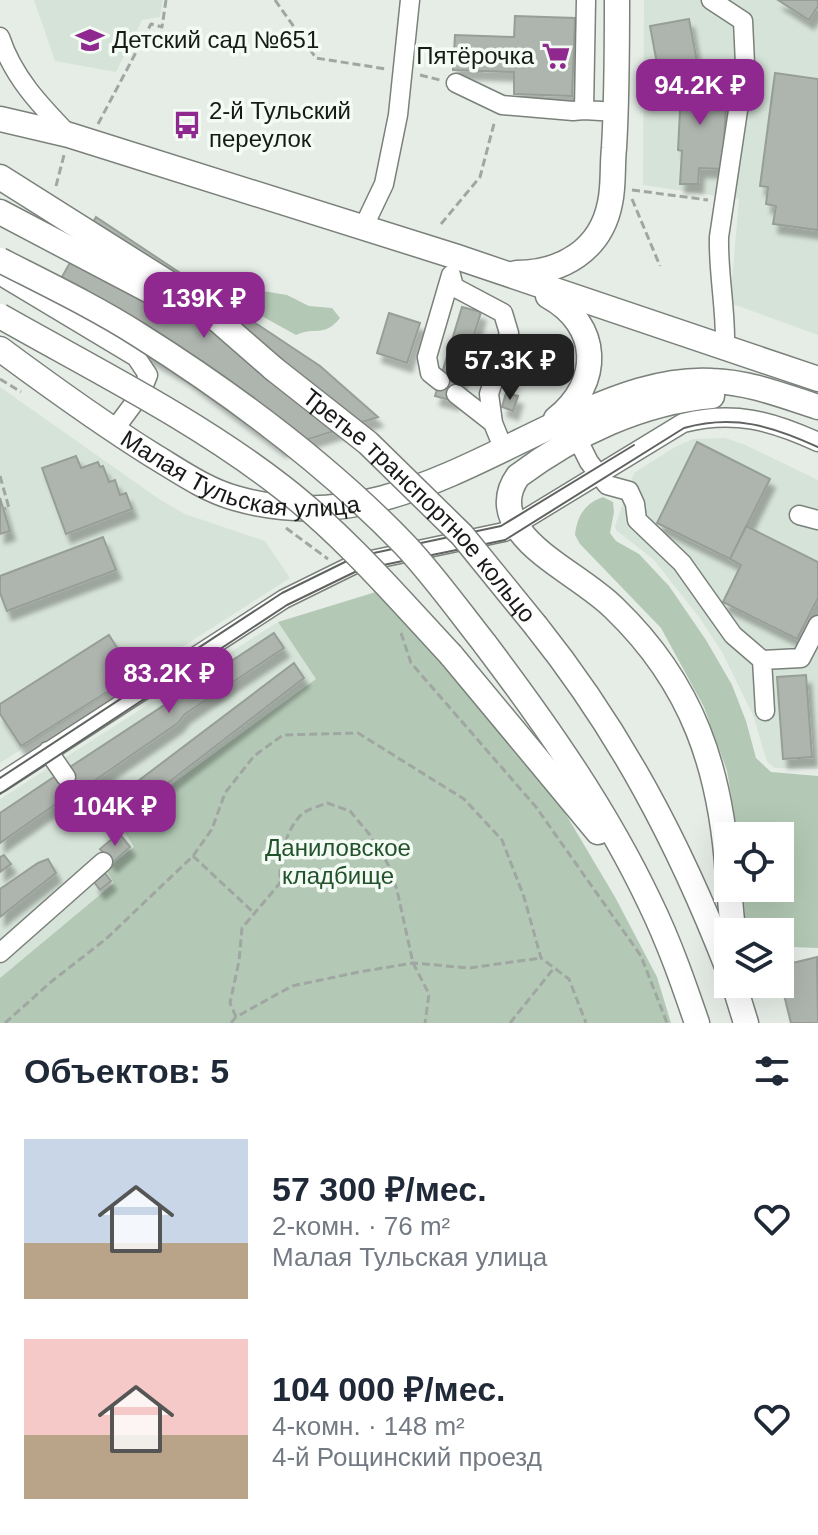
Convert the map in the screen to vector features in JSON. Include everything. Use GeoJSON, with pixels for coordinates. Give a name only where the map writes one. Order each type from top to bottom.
{"type":"FeatureCollection","features":[{"type":"Feature","properties":{"kind":"main road"},"geometry":{"type":"LineString","coordinates":[[0,119],[69,135],[363,228],[454,266],[506,273],[549,270],[577,258],[604,224],[610,204],[617,112],[617,0]]}},
{"type":"Feature","properties":{"kind":"main road"},"geometry":{"type":"LineString","coordinates":[[0,132],[27,125]]}},
{"type":"Feature","properties":{"kind":"main road"},"geometry":{"type":"LineString","coordinates":[[0,177],[168,283],[212,315],[274,369]]}},
{"type":"Feature","properties":{"kind":"main road","name":"Третье транспортное кольцо"},"geometry":{"type":"LineString","coordinates":[[0,212],[184,310],[274,369],[378,453],[462,535],[570,669],[618,740],[665,822],[714,932]]}},
{"type":"Feature","properties":{"kind":"main road","name":"Третье транспортное кольцо"},"geometry":{"type":"LineString","coordinates":[[0,260],[138,334],[203,378],[330,474],[406,546],[531,705],[593,797],[649,901],[674,957],[697,1023]]}},
{"type":"Feature","properties":{"kind":"main road"},"geometry":{"type":"LineString","coordinates":[[506,273],[625,316],[725,346],[818,379]]}},
{"type":"Feature","properties":{"kind":"main road"},"geometry":{"type":"LineString","coordinates":[[506,273],[557,301],[583,329],[587,341],[590,366],[586,383],[565,412],[542,430]]}},
{"type":"Feature","properties":{"kind":"main road"},"geometry":{"type":"LineString","coordinates":[[0,316],[210,437],[283,487],[344,540],[451,655],[576,803],[649,901]]}},
{"type":"Feature","properties":{"kind":"main road","name":"Малая Тульская улица"},"geometry":{"type":"LineString","coordinates":[[0,349],[114,430],[190,478],[231,497],[274,508],[317,510],[371,503],[429,485],[542,430]]}},
{"type":"Feature","properties":{"kind":"main road"},"geometry":{"type":"LineString","coordinates":[[542,430],[611,399],[676,383],[712,381],[755,387],[818,407]]}},
{"type":"Feature","properties":{"kind":"main road"},"geometry":{"type":"LineString","coordinates":[[724,822],[714,772],[696,723],[674,682],[645,641],[613,606],[533,545],[516,526],[508,505],[512,485],[529,468],[578,440],[639,410],[677,400],[711,396],[754,398],[818,407]]}},
{"type":"Feature","properties":{"kind":"street"},"geometry":{"type":"LineString","coordinates":[[363,228],[384,184],[398,115],[410,0]]}},
{"type":"Feature","properties":{"kind":"street"},"geometry":{"type":"LineString","coordinates":[[584,110],[586,0]]}},
{"type":"Feature","properties":{"kind":"street"},"geometry":{"type":"LineString","coordinates":[[711,0],[743,21],[745,64],[718,264],[726,314],[725,346]]}},
{"type":"Feature","properties":{"kind":"street"},"geometry":{"type":"LineString","coordinates":[[0,37],[19,79],[69,135]]}},
{"type":"Feature","properties":{"kind":"street"},"geometry":{"type":"LineString","coordinates":[[456,83],[502,105],[617,112]]}},
{"type":"Feature","properties":{"kind":"street"},"geometry":{"type":"LineString","coordinates":[[440,381],[430,373],[427,357],[454,266]]}},
{"type":"Feature","properties":{"kind":"street"},"geometry":{"type":"LineString","coordinates":[[454,266],[454,287],[503,313],[509,333],[489,394],[493,423],[504,450]]}},
{"type":"Feature","properties":{"kind":"street"},"geometry":{"type":"LineString","coordinates":[[0,271],[6,279],[136,357],[148,375],[140,395],[114,430]]}},
{"type":"Feature","properties":{"kind":"street"},"geometry":{"type":"LineString","coordinates":[[456,394],[493,423]]}},
{"type":"Feature","properties":{"kind":"street"},"geometry":{"type":"LineString","coordinates":[[0,783],[284,599],[357,563],[504,532],[666,432],[696,420],[763,420],[818,442]]}},
{"type":"Feature","properties":{"kind":"street"},"geometry":{"type":"LineString","coordinates":[[578,440],[589,462],[607,485],[629,491],[637,520],[682,563],[733,635],[762,660],[801,658],[818,625]]}},
{"type":"Feature","properties":{"kind":"street"},"geometry":{"type":"LineString","coordinates":[[799,515],[818,520]]}},
{"type":"Feature","properties":{"kind":"street"},"geometry":{"type":"LineString","coordinates":[[762,660],[765,711]]}},
{"type":"Feature","properties":{"kind":"street"},"geometry":{"type":"LineString","coordinates":[[48,751],[66,777]]}},
{"type":"Feature","properties":{"kind":"street"},"geometry":{"type":"LineString","coordinates":[[0,953],[103,862]]}},
{"type":"Feature","properties":{"kind":"path"},"geometry":{"type":"LineString","coordinates":[[98,124],[151,24],[162,27],[166,0]]}},
{"type":"Feature","properties":{"kind":"path"},"geometry":{"type":"LineString","coordinates":[[275,0],[316,58],[456,83]]}},
{"type":"Feature","properties":{"kind":"path"},"geometry":{"type":"LineString","coordinates":[[441,224],[480,177],[502,105]]}},
{"type":"Feature","properties":{"kind":"path"},"geometry":{"type":"LineString","coordinates":[[55,187],[69,135]]}},
{"type":"Feature","properties":{"kind":"path"},"geometry":{"type":"LineString","coordinates":[[660,266],[628,190],[725,202]]}},
{"type":"Feature","properties":{"kind":"path"},"geometry":{"type":"LineString","coordinates":[[0,476],[9,508],[3,509]]}},
{"type":"Feature","properties":{"kind":"path"},"geometry":{"type":"LineString","coordinates":[[400,629],[411,663],[536,807],[641,956],[667,1023]]}},
{"type":"Feature","properties":{"kind":"path"},"geometry":{"type":"LineString","coordinates":[[5,1023],[106,939],[193,856],[212,829],[225,793],[254,756],[283,735],[358,733],[464,799],[502,840],[524,897],[541,958],[569,979],[586,1023]]}},
{"type":"Feature","properties":{"kind":"path"},"geometry":{"type":"LineString","coordinates":[[236,1017],[230,1003],[242,928],[280,883],[279,861],[303,813],[327,803],[350,811],[370,835],[389,866],[413,963],[429,994],[425,1023]]}},
{"type":"Feature","properties":{"kind":"path"},"geometry":{"type":"LineString","coordinates":[[193,856],[253,912]]}},
{"type":"Feature","properties":{"kind":"path"},"geometry":{"type":"LineString","coordinates":[[231,1023],[236,1017],[292,986],[413,963],[469,968],[541,958]]}},
{"type":"Feature","properties":{"kind":"path"},"geometry":{"type":"LineString","coordinates":[[510,1023],[554,968]]}},
{"type":"Feature","properties":{"kind":"shaded area","name":"Детский сад №651"},"geometry":{"type":"Polygon","coordinates":[[[34,0],[163,0],[160,17],[142,20],[116,72],[55,61],[34,0]]]}},
{"type":"Feature","properties":{"kind":"shaded area"},"geometry":{"type":"Polygon","coordinates":[[[644,0],[818,0],[818,335],[730,303],[739,199],[643,185],[644,0]]]}},
{"type":"Feature","properties":{"kind":"shaded area"},"geometry":{"type":"Polygon","coordinates":[[[0,387],[159,499],[185,514],[265,541],[290,578],[0,763],[0,387]]]}},
{"type":"Feature","properties":{"kind":"shaded area"},"geometry":{"type":"Polygon","coordinates":[[[725,438],[818,480],[818,769],[775,768],[767,762],[753,715],[722,652],[654,560],[616,530],[634,473],[693,439],[725,438]]]}},
{"type":"Feature","properties":{"kind":"shaded area"},"geometry":{"type":"Polygon","coordinates":[[[278,622],[317,679],[119,823],[135,848],[106,869],[115,882],[0,978],[0,799],[278,622]]]}},
{"type":"Feature","properties":{"kind":"green space"},"geometry":{"type":"Polygon","coordinates":[[[229,280],[242,281],[251,289],[287,295],[309,306],[332,308],[340,318],[324,330],[296,335],[231,299],[224,290],[229,280]]]}},
{"type":"Feature","properties":{"kind":"green space"},"geometry":{"type":"Polygon","coordinates":[[[603,497],[613,502],[610,533],[616,541],[639,554],[669,586],[706,640],[732,685],[756,758],[771,772],[818,776],[818,948],[794,947],[794,918],[745,918],[744,902],[794,902],[794,822],[736,822],[727,771],[704,707],[661,628],[580,544],[575,535],[583,511],[603,497]]]}},
{"type":"Feature","properties":{"kind":"green space","name":"Даниловское кладбище"},"geometry":{"type":"Polygon","coordinates":[[[379,591],[434,648],[558,801],[615,897],[657,977],[671,1023],[0,1023],[0,978],[114,883],[105,869],[134,847],[119,823],[316,679],[278,622],[379,591]]]}},
{"type":"Feature","properties":{"kind":"building"},"geometry":{"type":"Polygon","coordinates":[[[778,0],[818,0],[818,6],[809,20],[778,0]]]}},
{"type":"Feature","properties":{"kind":"building"},"geometry":{"type":"Polygon","coordinates":[[[515,16],[575,18],[572,96],[514,94],[514,72],[453,70],[455,35],[514,37],[515,16]]]}},
{"type":"Feature","properties":{"kind":"building"},"geometry":{"type":"Polygon","coordinates":[[[689,19],[697,62],[658,69],[650,26],[689,19]]]}},
{"type":"Feature","properties":{"kind":"building"},"geometry":{"type":"Polygon","coordinates":[[[682,72],[716,74],[715,90],[702,90],[702,97],[726,99],[723,169],[699,168],[698,184],[680,184],[682,151],[678,150],[682,72]]]}},
{"type":"Feature","properties":{"kind":"building"},"geometry":{"type":"Polygon","coordinates":[[[775,73],[818,79],[818,230],[773,224],[776,206],[766,204],[768,187],[760,186],[775,73]]]}},
{"type":"Feature","properties":{"kind":"building"},"geometry":{"type":"Polygon","coordinates":[[[96,217],[320,366],[378,417],[281,448],[184,376],[50,298],[96,217]]]}},
{"type":"Feature","properties":{"kind":"building"},"geometry":{"type":"Polygon","coordinates":[[[462,307],[481,312],[454,401],[435,396],[462,307]]]}},
{"type":"Feature","properties":{"kind":"building"},"geometry":{"type":"Polygon","coordinates":[[[389,313],[420,323],[407,363],[377,353],[389,313]]]}},
{"type":"Feature","properties":{"kind":"building"},"geometry":{"type":"Polygon","coordinates":[[[506,393],[518,396],[513,411],[502,407],[506,393]]]}},
{"type":"Feature","properties":{"kind":"building"},"geometry":{"type":"Polygon","coordinates":[[[697,442],[770,479],[730,559],[657,523],[697,442]]]}},
{"type":"Feature","properties":{"kind":"building"},"geometry":{"type":"Polygon","coordinates":[[[76,456],[81,468],[98,462],[100,467],[103,466],[109,482],[115,480],[120,495],[126,493],[132,509],[66,534],[42,468],[76,456]]]}},
{"type":"Feature","properties":{"kind":"building"},"geometry":{"type":"Polygon","coordinates":[[[0,498],[10,531],[0,534],[0,498]]]}},
{"type":"Feature","properties":{"kind":"building"},"geometry":{"type":"Polygon","coordinates":[[[746,526],[818,562],[818,598],[797,639],[723,602],[741,565],[730,559],[746,526]]]}},
{"type":"Feature","properties":{"kind":"building"},"geometry":{"type":"Polygon","coordinates":[[[103,537],[116,570],[7,611],[0,593],[0,576],[103,537]]]}},
{"type":"Feature","properties":{"kind":"building"},"geometry":{"type":"Polygon","coordinates":[[[274,633],[284,648],[185,714],[178,723],[81,790],[67,769],[274,633]]]}},
{"type":"Feature","properties":{"kind":"building"},"geometry":{"type":"Polygon","coordinates":[[[109,635],[134,675],[21,746],[0,714],[0,704],[109,635]]]}},
{"type":"Feature","properties":{"kind":"building"},"geometry":{"type":"Polygon","coordinates":[[[294,663],[304,678],[116,823],[110,814],[118,807],[113,800],[294,663]]]}},
{"type":"Feature","properties":{"kind":"building"},"geometry":{"type":"Polygon","coordinates":[[[806,675],[812,757],[783,759],[777,677],[806,675]]]}},
{"type":"Feature","properties":{"kind":"building"},"geometry":{"type":"Polygon","coordinates":[[[57,775],[74,800],[60,810],[56,804],[0,843],[0,813],[57,775]]]}},
{"type":"Feature","properties":{"kind":"building"},"geometry":{"type":"Polygon","coordinates":[[[102,805],[115,824],[108,828],[95,809],[102,805]]]}},
{"type":"Feature","properties":{"kind":"building"},"geometry":{"type":"Polygon","coordinates":[[[119,833],[130,847],[112,863],[100,849],[119,833]]]}},
{"type":"Feature","properties":{"kind":"building"},"geometry":{"type":"Polygon","coordinates":[[[4,855],[11,864],[0,872],[0,857],[4,855]]]}},
{"type":"Feature","properties":{"kind":"building"},"geometry":{"type":"Polygon","coordinates":[[[48,859],[56,873],[0,917],[0,889],[48,859]]]}},
{"type":"Feature","properties":{"kind":"building"},"geometry":{"type":"Polygon","coordinates":[[[105,873],[111,881],[100,890],[94,882],[105,873]]]}},
{"type":"Feature","properties":{"kind":"building"},"geometry":{"type":"Polygon","coordinates":[[[817,957],[818,1023],[791,1023],[785,998],[794,998],[794,963],[817,957]]]}},
{"type":"Feature","properties":{"kind":"tram line"},"geometry":{"type":"LineString","coordinates":[[0,794],[287,605],[359,570],[505,540],[684,428],[720,422],[752,424],[818,447]]}},
{"type":"Feature","properties":{"kind":"tram line"},"geometry":{"type":"LineString","coordinates":[[0,778],[282,593],[355,557],[501,526],[634,445]]}},
{"type":"Feature","properties":{"kind":"place","name":"Детский сад №651"},"geometry":{"type":"Point","coordinates":[90,40]}},
{"type":"Feature","properties":{"kind":"place","name":"Пятёрочка"},"geometry":{"type":"Point","coordinates":[556,56]}},
{"type":"Feature","properties":{"kind":"place","name":"2-й Тульский переулок"},"geometry":{"type":"Point","coordinates":[187,125]}}]}
